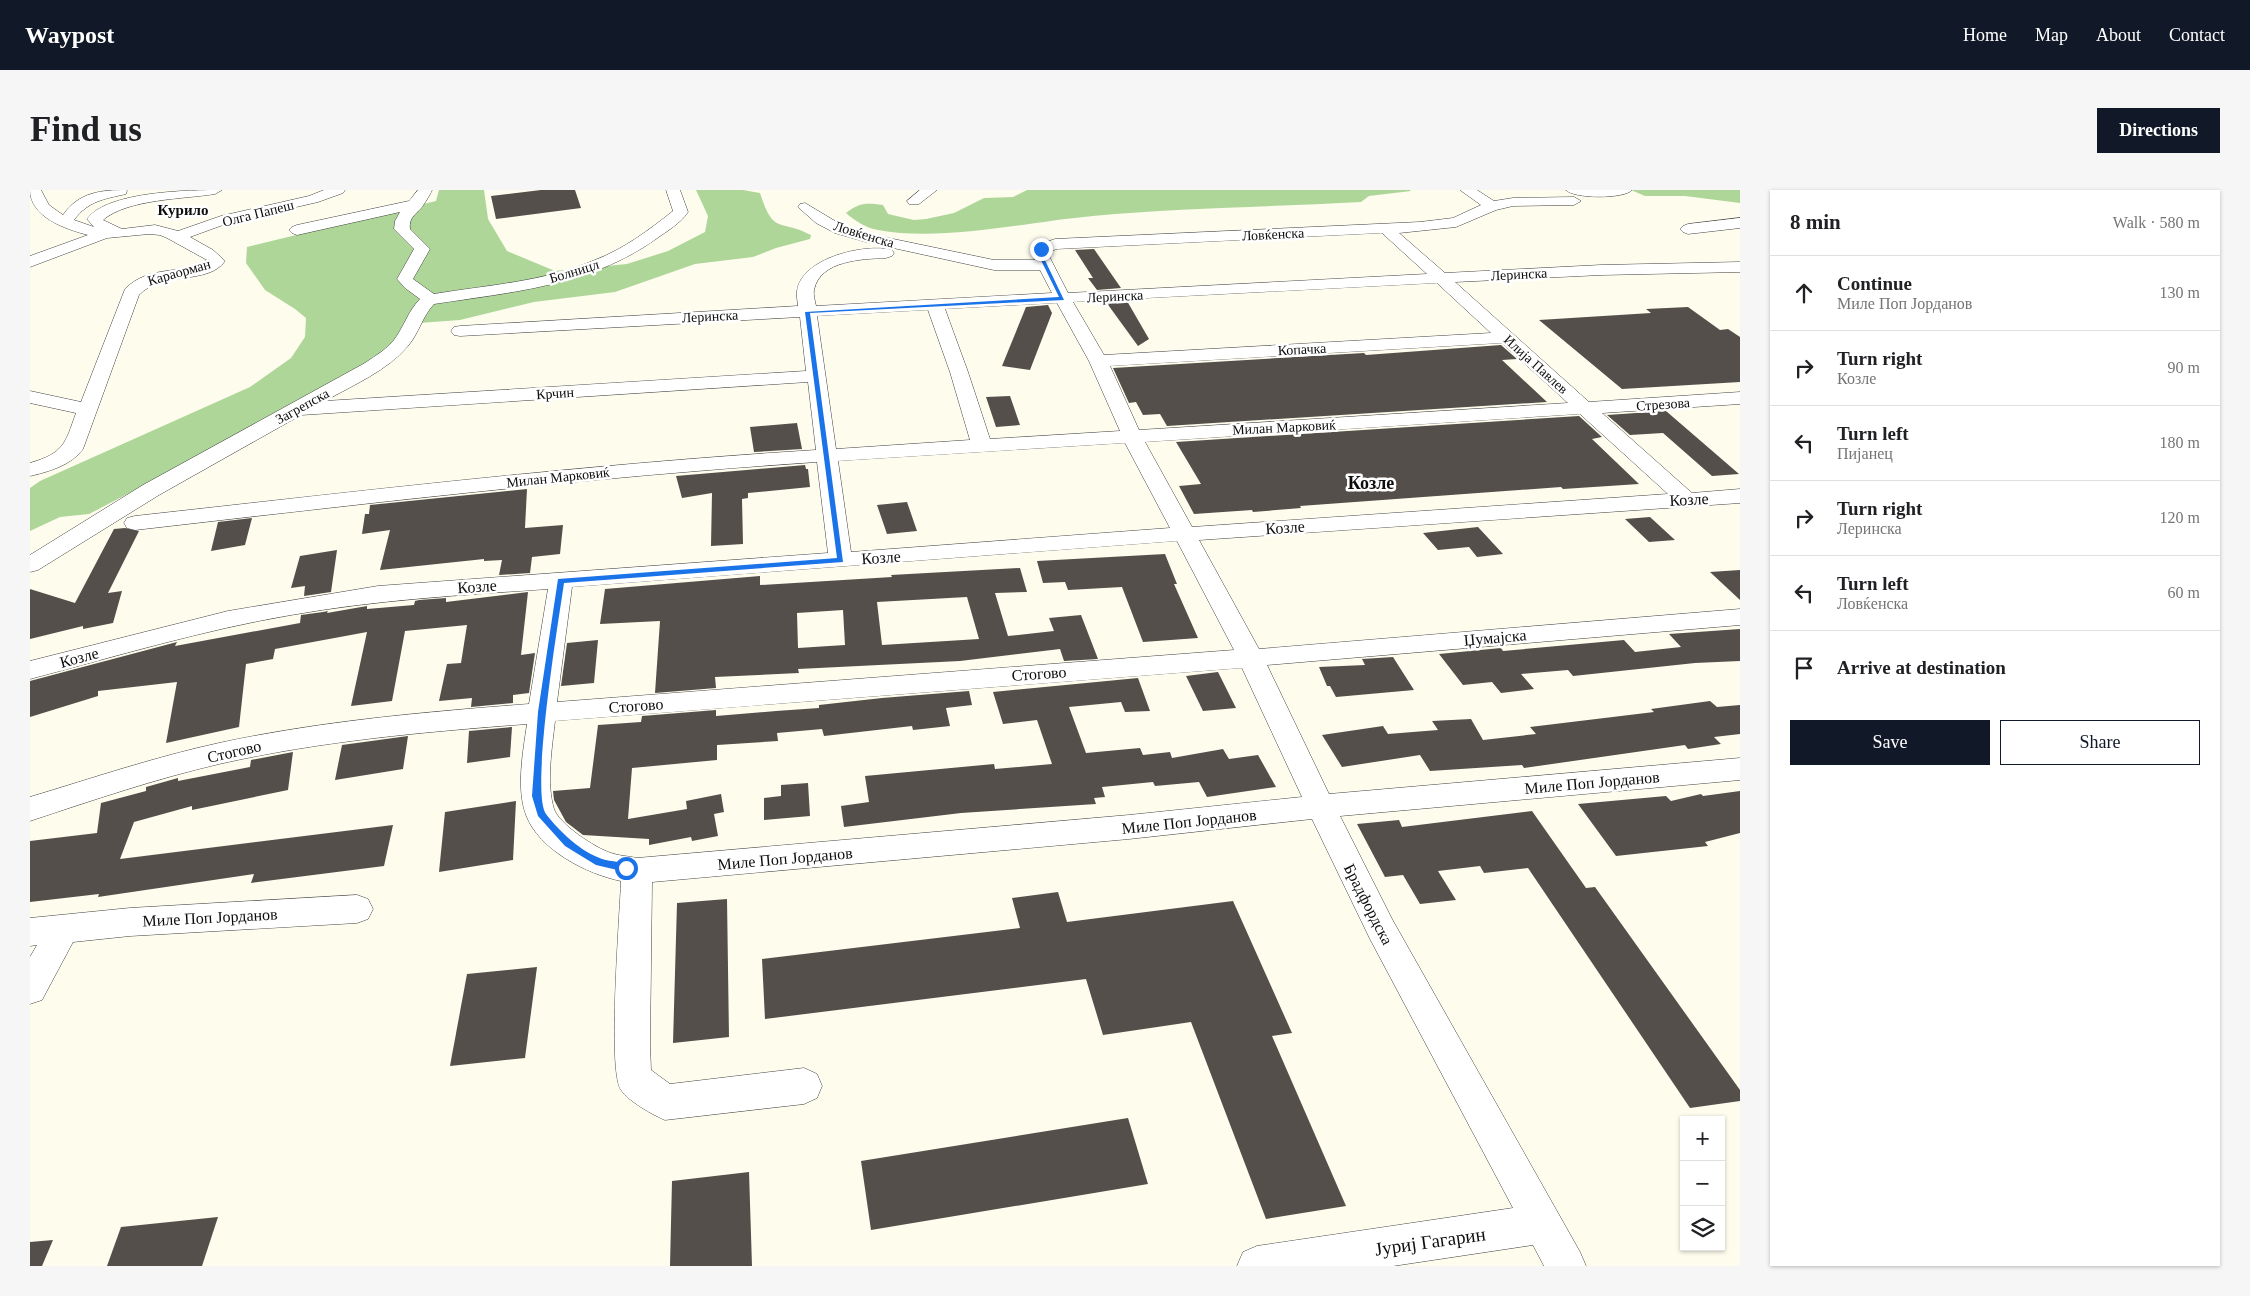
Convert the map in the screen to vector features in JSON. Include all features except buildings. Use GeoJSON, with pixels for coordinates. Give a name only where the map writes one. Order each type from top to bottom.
{"type":"FeatureCollection","features":[{"type":"Feature","properties":{"kind":"street","name":"Караорман"},"geometry":{"type":"LineString","coordinates":[[30,470],[52,463],[64,457],[73,449],[131,292],[136,286],[149,280],[198,269],[217,261],[212,255],[184,242],[178,236],[162,230],[108,234],[51,216],[40,206],[35,198],[34,190]]}},
{"type":"Feature","properties":{"kind":"street"},"geometry":{"type":"LineString","coordinates":[[66,221],[76,206],[82,202],[98,196],[129,190]]}},
{"type":"Feature","properties":{"kind":"street"},"geometry":{"type":"LineString","coordinates":[[30,262],[108,234],[115,228],[97,222],[95,219],[106,209],[146,200],[215,190]]}},
{"type":"Feature","properties":{"kind":"street","name":"Олга Папеш"},"geometry":{"type":"LineString","coordinates":[[178,236],[226,219],[313,200],[338,190]]}},
{"type":"Feature","properties":{"kind":"street","name":"Загрепска"},"geometry":{"type":"LineString","coordinates":[[30,565],[150,490],[354,377],[393,352],[403,341],[418,311],[419,291],[406,276],[421,255],[422,248],[402,230],[401,225],[403,217],[417,204],[425,190]]}},
{"type":"Feature","properties":{"kind":"street","name":"Болницл"},"geometry":{"type":"LineString","coordinates":[[419,291],[532,283],[599,264],[643,241],[681,212],[673,190]]}},
{"type":"Feature","properties":{"kind":"street"},"geometry":{"type":"LineString","coordinates":[[914,201],[930,190]]}},
{"type":"Feature","properties":{"kind":"street"},"geometry":{"type":"LineString","coordinates":[[1467,190],[1498,204],[1625,190]]}},
{"type":"Feature","properties":{"kind":"street"},"geometry":{"type":"LineString","coordinates":[[297,230],[417,204]]}},
{"type":"Feature","properties":{"kind":"street","name":"Ловќенска"},"geometry":{"type":"LineString","coordinates":[[805,207],[821,220],[840,230],[871,239],[994,265],[1045,265],[1040,254],[1041,249],[1055,244],[1386,229],[1447,224],[1498,204]]}},
{"type":"Feature","properties":{"kind":"street"},"geometry":{"type":"LineString","coordinates":[[1688,230],[1740,223]]}},
{"type":"Feature","properties":{"kind":"street","name":"Илија Павлев"},"geometry":{"type":"LineString","coordinates":[[1386,229],[1686,499]]}},
{"type":"Feature","properties":{"kind":"street"},"geometry":{"type":"LineString","coordinates":[[840,560],[805,290],[811,274],[827,264],[850,256],[886,253]]}},
{"type":"Feature","properties":{"kind":"street"},"geometry":{"type":"LineString","coordinates":[[1045,265],[1098,361],[1132,436],[1185,535]]}},
{"type":"Feature","properties":{"kind":"street","name":"Леринска"},"geometry":{"type":"LineString","coordinates":[[460,331],[522,326],[935,306],[1440,278],[1646,268],[1740,267]]}},
{"type":"Feature","properties":{"kind":"street"},"geometry":{"type":"LineString","coordinates":[[935,306],[959,372],[982,446]]}},
{"type":"Feature","properties":{"kind":"street","name":"Копачка"},"geometry":{"type":"LineString","coordinates":[[1098,361],[1507,337]]}},
{"type":"Feature","properties":{"kind":"street","name":"Крчин"},"geometry":{"type":"LineString","coordinates":[[295,409],[816,376]]}},
{"type":"Feature","properties":{"kind":"street"},"geometry":{"type":"LineString","coordinates":[[30,397],[89,410]]}},
{"type":"Feature","properties":{"kind":"street","name":"Стрезова"},"geometry":{"type":"LineString","coordinates":[[1586,408],[1740,398]]}},
{"type":"Feature","properties":{"kind":"street","name":"Милан Марковиќ"},"geometry":{"type":"LineString","coordinates":[[135,523],[598,472],[1586,408]]}},
{"type":"Feature","properties":{"kind":"street","name":"Козле"},"geometry":{"type":"LineString","coordinates":[[30,670],[157,636],[291,607],[378,594],[1740,496]]}},
{"type":"Feature","properties":{"kind":"street","name":"Брадфордска"},"geometry":{"type":"LineString","coordinates":[[1185,535],[1251,658],[1381,929],[1566,1266]]}},
{"type":"Feature","properties":{"kind":"street","name":"Миле Поп Јорданов"},"geometry":{"type":"LineString","coordinates":[[561,581],[542,712],[536,796],[541,814],[568,843],[599,862],[637,871],[1122,828],[1321,807],[1740,769]]}},
{"type":"Feature","properties":{"kind":"street","name":"Џумајска"},"geometry":{"type":"LineString","coordinates":[[1251,658],[1740,617]]}},
{"type":"Feature","properties":{"kind":"street","name":"Стогово"},"geometry":{"type":"LineString","coordinates":[[30,809],[158,769],[282,740],[407,723],[1251,658]]}},
{"type":"Feature","properties":{"kind":"street"},"geometry":{"type":"LineString","coordinates":[[637,871],[632,1044],[634,1079],[665,1102],[804,1086]]}},
{"type":"Feature","properties":{"kind":"street","name":"Миле Поп Јорданов"},"geometry":{"type":"LineString","coordinates":[[30,932],[130,922],[357,909]]}},
{"type":"Feature","properties":{"kind":"street"},"geometry":{"type":"LineString","coordinates":[[30,989],[63,929]]}},
{"type":"Feature","properties":{"kind":"street","name":"Јуриј Гагарин"},"geometry":{"type":"LineString","coordinates":[[1257,1266],[1542,1224]]}},
{"type":"Feature","properties":{"kind":"green space"},"geometry":{"type":"Polygon","coordinates":[[[439,190],[484,190],[488,219],[507,251],[555,271],[627,264],[668,251],[705,232],[708,216],[696,190],[743,190],[760,193],[769,215],[774,221],[811,235],[810,239],[776,248],[753,257],[695,264],[615,292],[534,302],[460,320],[419,323],[380,354],[298,405],[89,514],[60,517],[30,531],[30,488],[40,481],[250,387],[291,358],[305,337],[306,318],[265,290],[246,263],[247,247],[436,201],[439,190]]]}},
{"type":"Feature","properties":{"kind":"green space"},"geometry":{"type":"Polygon","coordinates":[[[1027,190],[1411,191],[1369,196],[1361,202],[1126,213],[985,230],[929,234],[903,233],[869,228],[846,213],[859,205],[872,204],[883,205],[888,214],[914,220],[926,219],[954,213],[984,198],[1013,197],[1027,190]]]}},
{"type":"Feature","properties":{"kind":"green space"},"geometry":{"type":"Polygon","coordinates":[[[1631,190],[1740,190],[1740,203],[1685,196],[1645,196],[1631,190]]]}},
{"type":"Feature","properties":{"kind":"district","name":"Курило"},"geometry":{"type":"Point","coordinates":[183,210]}},
{"type":"Feature","properties":{"kind":"district","name":"Козле"},"geometry":{"type":"Point","coordinates":[1371,483]}},
{"type":"Feature","properties":{"kind":"route"},"geometry":{"type":"LineString","coordinates":[[626,868],[599,862],[568,843],[541,814],[536,796],[542,712],[561,581],[840,560],[828,456],[807,312],[1063,298],[1040,254],[1041,249]]}}]}
